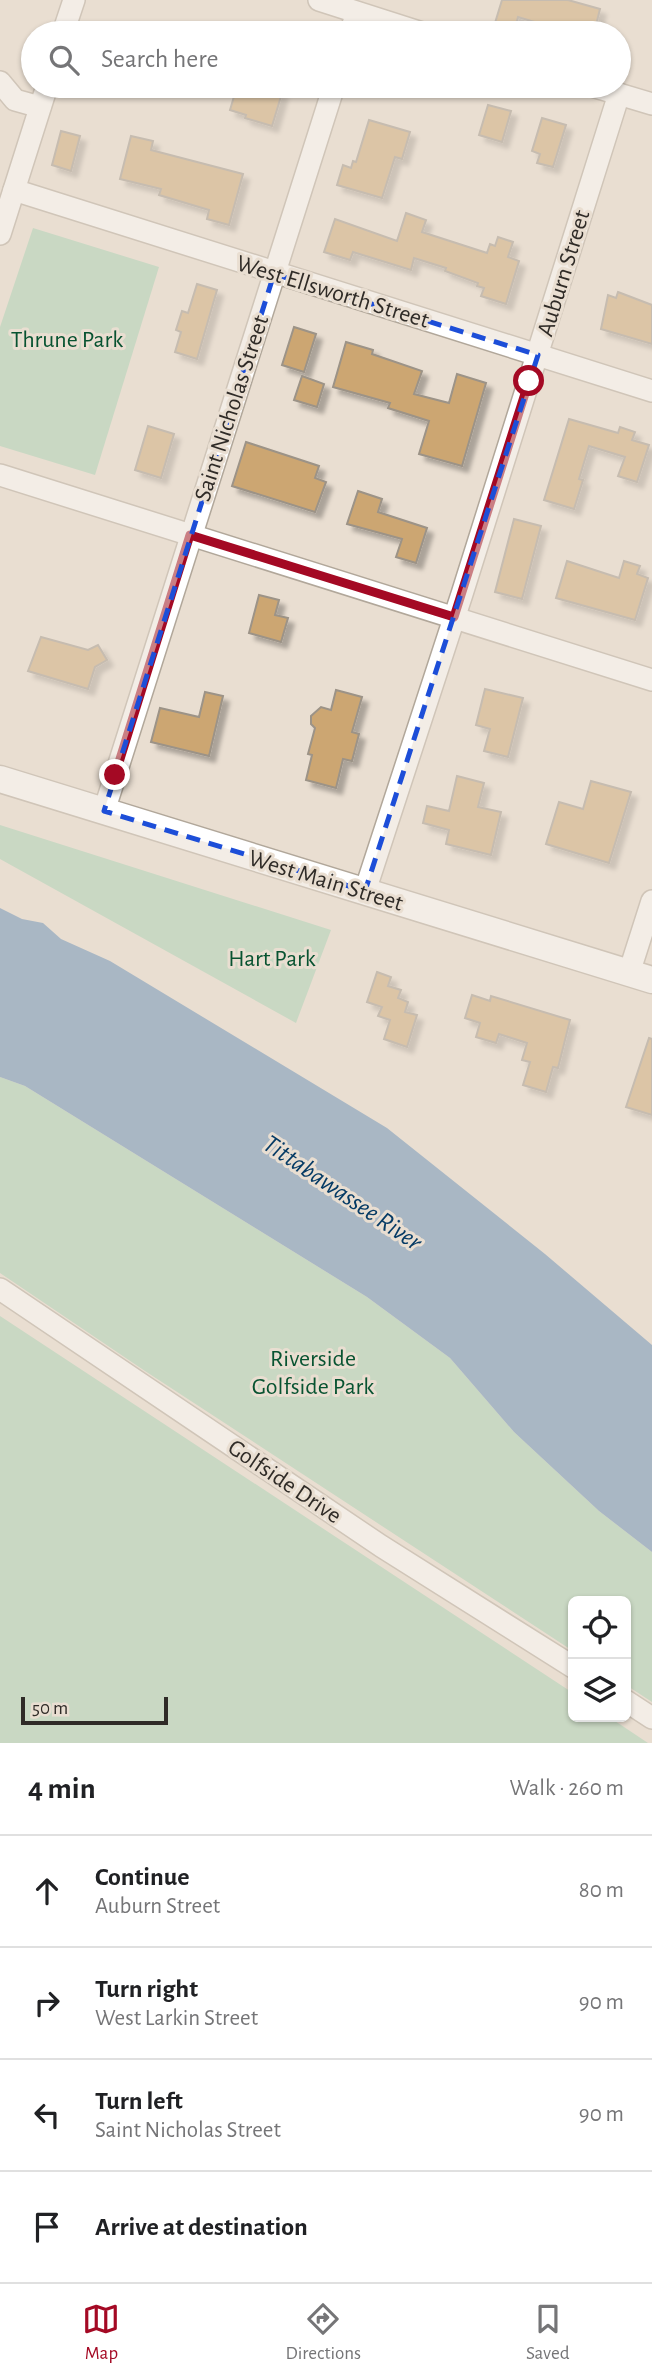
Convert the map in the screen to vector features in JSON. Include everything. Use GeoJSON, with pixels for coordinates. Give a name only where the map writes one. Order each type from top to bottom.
{"type":"FeatureCollection","features":[{"type":"Feature","properties":{"kind":"street"},"geometry":{"type":"LineString","coordinates":[[68,21],[74,0]]}},
{"type":"Feature","properties":{"kind":"street"},"geometry":{"type":"LineString","coordinates":[[319,0],[351,21]]}},
{"type":"Feature","properties":{"kind":"street"},"geometry":{"type":"LineString","coordinates":[[0,82],[15,100],[40,107]]}},
{"type":"Feature","properties":{"kind":"street"},"geometry":{"type":"LineString","coordinates":[[0,234],[43,98]]}},
{"type":"Feature","properties":{"kind":"street","name":"Saint Nicholas Street"},"geometry":{"type":"LineString","coordinates":[[104,811],[330,98]]}},
{"type":"Feature","properties":{"kind":"street","name":"Auburn Street"},"geometry":{"type":"LineString","coordinates":[[365,891],[618,98]]}},
{"type":"Feature","properties":{"kind":"street"},"geometry":{"type":"LineString","coordinates":[[631,98],[652,104]]}},
{"type":"Feature","properties":{"kind":"street","name":"West Ellsworth Street"},"geometry":{"type":"LineString","coordinates":[[14,190],[652,391]]}},
{"type":"Feature","properties":{"kind":"street"},"geometry":{"type":"LineString","coordinates":[[0,475],[652,680]]}},
{"type":"Feature","properties":{"kind":"street","name":"West Main Street"},"geometry":{"type":"LineString","coordinates":[[0,779],[641,976]]}},
{"type":"Feature","properties":{"kind":"street"},"geometry":{"type":"LineString","coordinates":[[641,976],[652,901]]}},
{"type":"Feature","properties":{"kind":"street","name":"Golfside Drive"},"geometry":{"type":"LineString","coordinates":[[0,1289],[381,1546],[568,1664]]}},
{"type":"Feature","properties":{"kind":"street"},"geometry":{"type":"LineString","coordinates":[[631,1704],[652,1718]]}},
{"type":"Feature","properties":{"kind":"highlighted area"},"geometry":{"type":"Polygon","coordinates":[[[274,274],[538,355],[365,891],[104,811],[274,274]]]}},
{"type":"Feature","properties":{"kind":"green space","name":"Thrune Park"},"geometry":{"type":"Polygon","coordinates":[[[33,228],[159,267],[95,475],[0,446],[0,327],[33,228]]]}},
{"type":"Feature","properties":{"kind":"green space","name":"Hart Park"},"geometry":{"type":"Polygon","coordinates":[[[0,825],[331,930],[296,1023],[0,859],[0,825]]]}},
{"type":"Feature","properties":{"kind":"green space","name":"Riverside Golfside Park"},"geometry":{"type":"Polygon","coordinates":[[[0,1077],[25,1086],[367,1297],[450,1358],[514,1432],[599,1511],[652,1552],[652,1702],[631,1688],[631,1596],[568,1596],[568,1648],[0,1273],[0,1077]]]}},
{"type":"Feature","properties":{"kind":"green space"},"geometry":{"type":"Polygon","coordinates":[[[0,1316],[568,1690],[568,1722],[616,1722],[648,1743],[0,1743],[0,1316]]]}},
{"type":"Feature","properties":{"kind":"water","name":"Tittabawassee River"},"geometry":{"type":"Polygon","coordinates":[[[0,908],[22,919],[43,923],[61,939],[110,961],[387,1128],[545,1254],[652,1345],[652,1552],[599,1511],[514,1432],[450,1358],[367,1297],[25,1086],[0,1077],[0,908]]]}},
{"type":"Feature","properties":{"kind":"building"},"geometry":{"type":"Polygon","coordinates":[[[502,0],[568,0],[600,9],[597,21],[531,21],[518,17],[517,21],[496,21],[502,0]]]}},
{"type":"Feature","properties":{"kind":"building"},"geometry":{"type":"Polygon","coordinates":[[[234,98],[280,98],[272,126],[245,118],[246,115],[230,110],[234,98]]]}},
{"type":"Feature","properties":{"kind":"building"},"geometry":{"type":"Polygon","coordinates":[[[488,105],[511,111],[502,142],[479,135],[488,105]]]}},
{"type":"Feature","properties":{"kind":"building"},"geometry":{"type":"Polygon","coordinates":[[[542,118],[566,125],[553,167],[537,163],[540,154],[532,151],[542,118]]]}},
{"type":"Feature","properties":{"kind":"building"},"geometry":{"type":"Polygon","coordinates":[[[369,120],[410,132],[402,159],[395,157],[382,198],[337,185],[343,165],[351,168],[353,161],[356,162],[369,120]]]}},
{"type":"Feature","properties":{"kind":"building"},"geometry":{"type":"Polygon","coordinates":[[[61,131],[80,136],[71,171],[52,165],[61,131]]]}},
{"type":"Feature","properties":{"kind":"building"},"geometry":{"type":"Polygon","coordinates":[[[131,136],[153,141],[151,150],[243,174],[229,225],[207,219],[209,210],[159,195],[161,189],[120,179],[131,136]]]}},
{"type":"Feature","properties":{"kind":"building"},"geometry":{"type":"Polygon","coordinates":[[[406,213],[426,220],[422,232],[487,253],[490,244],[495,246],[498,237],[513,242],[508,257],[519,261],[506,304],[481,296],[484,288],[477,286],[478,283],[445,271],[446,268],[414,258],[411,270],[353,252],[350,260],[324,252],[335,219],[397,241],[406,213]]]}},
{"type":"Feature","properties":{"kind":"building"},"geometry":{"type":"Polygon","coordinates":[[[197,284],[217,290],[197,359],[175,352],[181,332],[176,330],[182,311],[188,313],[197,284]]]}},
{"type":"Feature","properties":{"kind":"building"},"geometry":{"type":"Polygon","coordinates":[[[618,292],[652,305],[652,344],[601,329],[608,295],[616,298],[618,292]]]}},
{"type":"Feature","properties":{"kind":"building"},"geometry":{"type":"Polygon","coordinates":[[[294,327],[316,334],[304,372],[282,365],[294,327]]]}},
{"type":"Feature","properties":{"kind":"building"},"geometry":{"type":"Polygon","coordinates":[[[346,342],[373,350],[372,354],[422,371],[414,394],[449,403],[457,374],[486,383],[462,466],[419,454],[429,421],[388,408],[390,403],[333,387],[346,342]]]}},
{"type":"Feature","properties":{"kind":"building"},"geometry":{"type":"Polygon","coordinates":[[[302,376],[324,384],[317,407],[294,400],[302,376]]]}},
{"type":"Feature","properties":{"kind":"building"},"geometry":{"type":"Polygon","coordinates":[[[569,419],[618,433],[620,427],[635,432],[632,440],[649,445],[637,482],[618,476],[625,457],[589,446],[574,509],[544,500],[569,419]]]}},
{"type":"Feature","properties":{"kind":"building"},"geometry":{"type":"Polygon","coordinates":[[[148,426],[174,434],[161,478],[135,470],[148,426]]]}},
{"type":"Feature","properties":{"kind":"building"},"geometry":{"type":"Polygon","coordinates":[[[246,442],[319,466],[315,478],[326,482],[315,512],[232,486],[246,442]]]}},
{"type":"Feature","properties":{"kind":"building"},"geometry":{"type":"Polygon","coordinates":[[[358,491],[382,499],[378,512],[427,528],[416,563],[396,557],[402,539],[347,524],[358,491]]]}},
{"type":"Feature","properties":{"kind":"building"},"geometry":{"type":"Polygon","coordinates":[[[514,519],[541,526],[522,599],[495,592],[514,519]]]}},
{"type":"Feature","properties":{"kind":"building"},"geometry":{"type":"Polygon","coordinates":[[[567,561],[619,578],[624,561],[640,566],[637,574],[648,578],[635,620],[556,598],[567,561]]]}},
{"type":"Feature","properties":{"kind":"building"},"geometry":{"type":"Polygon","coordinates":[[[259,595],[279,600],[275,615],[288,618],[281,642],[249,633],[259,595]]]}},
{"type":"Feature","properties":{"kind":"building"},"geometry":{"type":"Polygon","coordinates":[[[41,637],[88,650],[98,645],[107,660],[95,667],[88,689],[28,671],[41,637]]]}},
{"type":"Feature","properties":{"kind":"building"},"geometry":{"type":"Polygon","coordinates":[[[485,689],[523,698],[508,757],[484,751],[490,729],[476,725],[485,689]]]}},
{"type":"Feature","properties":{"kind":"building"},"geometry":{"type":"Polygon","coordinates":[[[336,690],[362,697],[352,732],[359,734],[352,761],[343,759],[336,788],[306,780],[312,755],[308,754],[315,728],[311,724],[311,716],[321,707],[331,710],[336,690]]]}},
{"type":"Feature","properties":{"kind":"building"},"geometry":{"type":"Polygon","coordinates":[[[205,692],[223,696],[209,756],[151,742],[160,708],[199,717],[205,692]]]}},
{"type":"Feature","properties":{"kind":"building"},"geometry":{"type":"Polygon","coordinates":[[[457,776],[484,783],[478,807],[501,812],[491,855],[446,844],[449,830],[423,823],[427,806],[449,811],[457,776]]]}},
{"type":"Feature","properties":{"kind":"building"},"geometry":{"type":"Polygon","coordinates":[[[591,781],[631,792],[609,863],[546,844],[559,802],[583,809],[591,781]]]}},
{"type":"Feature","properties":{"kind":"building"},"geometry":{"type":"Polygon","coordinates":[[[377,972],[391,977],[388,986],[401,990],[398,998],[408,1002],[405,1012],[417,1015],[407,1047],[384,1039],[390,1020],[378,1016],[382,1007],[367,1002],[377,972]]]}},
{"type":"Feature","properties":{"kind":"building"},"geometry":{"type":"Polygon","coordinates":[[[472,995],[490,1001],[491,996],[570,1020],[558,1068],[553,1067],[546,1092],[523,1085],[530,1062],[522,1060],[527,1043],[499,1034],[496,1043],[476,1037],[480,1023],[465,1018],[472,995]]]}},
{"type":"Feature","properties":{"kind":"building"},"geometry":{"type":"Polygon","coordinates":[[[649,1038],[652,1039],[652,1115],[626,1107],[649,1038]]]}},
{"type":"Feature","properties":{"kind":"route"},"geometry":{"type":"LineString","coordinates":[[115,775],[190,535],[454,617],[529,381]]}}]}
